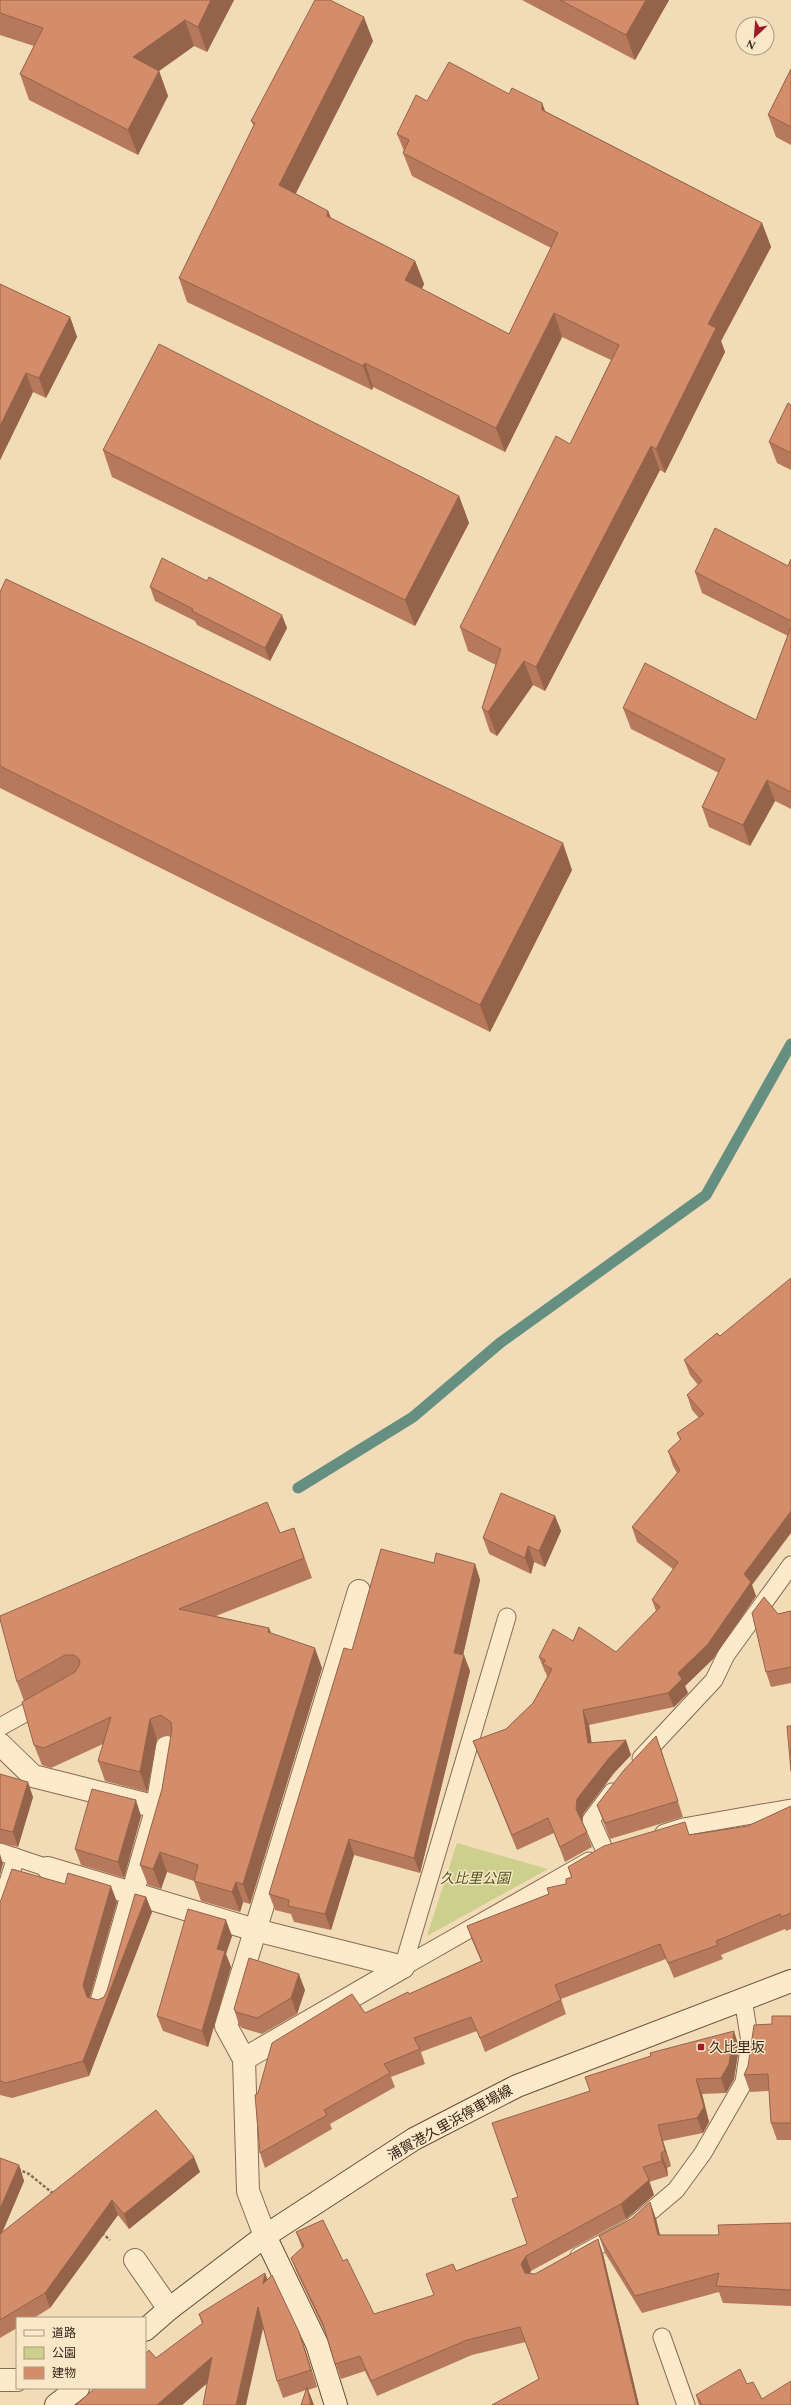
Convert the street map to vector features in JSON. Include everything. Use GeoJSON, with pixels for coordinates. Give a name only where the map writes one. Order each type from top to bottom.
{"type":"FeatureCollection","features":[{"type":"Feature","properties":{"kind":"street"},"geometry":{"type":"LineString","coordinates":[[336,2405],[317,2344],[265,2236],[248,2191],[244,2059],[226,2026],[359,1591]]}},
{"type":"Feature","properties":{"kind":"street"},"geometry":{"type":"LineString","coordinates":[[0,1744],[33,1776],[157,1807]]}},
{"type":"Feature","properties":{"kind":"street"},"geometry":{"type":"LineString","coordinates":[[101,2002],[157,1807],[167,1747]]}},
{"type":"Feature","properties":{"kind":"street"},"geometry":{"type":"LineString","coordinates":[[48,1868],[255,1930],[403,1967]]}},
{"type":"Feature","properties":{"kind":"street"},"geometry":{"type":"LineString","coordinates":[[244,2059],[403,1967]]}},
{"type":"Feature","properties":{"kind":"street","name":"浦賀港久里浜停車場線"},"geometry":{"type":"LineString","coordinates":[[146,2329],[169,2309],[265,2236],[414,2139],[517,2086],[791,1981]]}},
{"type":"Feature","properties":{"kind":"street"},"geometry":{"type":"LineString","coordinates":[[135,2260],[169,2309]]}},
{"type":"Feature","properties":{"kind":"street"},"geometry":{"type":"LineString","coordinates":[[0,2380],[16,2380]]}},
{"type":"Feature","properties":{"kind":"street"},"geometry":{"type":"LineString","coordinates":[[56,2405],[77,2389]]}},
{"type":"Feature","properties":{"kind":"lane"},"geometry":{"type":"LineString","coordinates":[[403,1967],[612,1849],[591,1820],[625,1776],[714,1680],[726,1655],[791,1565]]}},
{"type":"Feature","properties":{"kind":"lane"},"geometry":{"type":"LineString","coordinates":[[403,1967],[507,1617]]}},
{"type":"Feature","properties":{"kind":"lane"},"geometry":{"type":"LineString","coordinates":[[0,1727],[56,1696]]}},
{"type":"Feature","properties":{"kind":"lane"},"geometry":{"type":"LineString","coordinates":[[648,1838],[683,1827],[791,1808]]}},
{"type":"Feature","properties":{"kind":"lane"},"geometry":{"type":"LineString","coordinates":[[0,1852],[48,1868]]}},
{"type":"Feature","properties":{"kind":"lane"},"geometry":{"type":"LineString","coordinates":[[0,1908],[16,1857]]}},
{"type":"Feature","properties":{"kind":"lane"},"geometry":{"type":"LineString","coordinates":[[564,2265],[632,2228],[676,2190],[703,2153],[744,2082],[750,2042],[743,2000]]}},
{"type":"Feature","properties":{"kind":"lane"},"geometry":{"type":"LineString","coordinates":[[662,2337],[686,2405]]}},
{"type":"Feature","properties":{"kind":"path"},"geometry":{"type":"LineString","coordinates":[[12,2165],[29,2174],[58,2198]]}},
{"type":"Feature","properties":{"kind":"path"},"geometry":{"type":"LineString","coordinates":[[99,2231],[135,2260]]}},
{"type":"Feature","properties":{"kind":"green space","name":"久比里公園"},"geometry":{"type":"Polygon","coordinates":[[[457,1843],[548,1869],[427,1936],[457,1843]]]}},
{"type":"Feature","properties":{"kind":"building"},"geometry":{"type":"Polygon","coordinates":[[[0,0],[211,0],[198,27],[185,20],[133,57],[159,71],[128,130],[20,74],[43,28],[0,13],[0,0]]]}},
{"type":"Feature","properties":{"kind":"building"},"geometry":{"type":"Polygon","coordinates":[[[315,0],[330,0],[364,17],[279,185],[328,211],[327,216],[415,261],[405,280],[509,334],[558,233],[403,153],[409,140],[397,134],[416,95],[427,101],[449,62],[509,94],[512,88],[542,103],[542,110],[762,223],[708,324],[716,328],[656,449],[651,446],[536,667],[524,661],[488,712],[482,708],[501,649],[460,627],[556,436],[570,444],[619,345],[554,313],[496,428],[365,363],[363,366],[179,278],[255,123],[251,121],[315,0]]]}},
{"type":"Feature","properties":{"kind":"building"},"geometry":{"type":"Polygon","coordinates":[[[560,0],[646,0],[626,35],[560,0]]]}},
{"type":"Feature","properties":{"kind":"building"},"geometry":{"type":"Polygon","coordinates":[[[791,69],[791,127],[768,115],[791,69]]]}},
{"type":"Feature","properties":{"kind":"building"},"geometry":{"type":"Polygon","coordinates":[[[0,284],[70,317],[39,378],[26,373],[0,426],[0,284]]]}},
{"type":"Feature","properties":{"kind":"building"},"geometry":{"type":"Polygon","coordinates":[[[159,344],[459,496],[405,600],[103,450],[159,344]]]}},
{"type":"Feature","properties":{"kind":"building"},"geometry":{"type":"Polygon","coordinates":[[[788,403],[791,405],[791,453],[769,442],[788,403]]]}},
{"type":"Feature","properties":{"kind":"building"},"geometry":{"type":"Polygon","coordinates":[[[715,528],[788,566],[791,559],[791,621],[695,572],[715,528]]]}},
{"type":"Feature","properties":{"kind":"building"},"geometry":{"type":"Polygon","coordinates":[[[162,558],[207,581],[209,577],[282,615],[265,648],[192,611],[193,609],[150,587],[162,558]]]}},
{"type":"Feature","properties":{"kind":"building"},"geometry":{"type":"Polygon","coordinates":[[[6,579],[563,843],[480,1005],[0,766],[0,592],[6,579]]]}},
{"type":"Feature","properties":{"kind":"building"},"geometry":{"type":"Polygon","coordinates":[[[791,627],[791,792],[767,780],[743,825],[702,807],[725,759],[623,708],[645,663],[756,720],[791,627]]]}},
{"type":"Feature","properties":{"kind":"building"},"geometry":{"type":"Polygon","coordinates":[[[791,1278],[791,1511],[744,1574],[751,1582],[708,1644],[678,1673],[682,1679],[668,1693],[583,1710],[588,1743],[626,1740],[609,1758],[577,1799],[576,1809],[587,1832],[560,1847],[548,1818],[512,1835],[473,1741],[506,1729],[533,1703],[552,1669],[543,1664],[545,1660],[539,1657],[553,1629],[573,1641],[579,1627],[616,1652],[660,1607],[652,1600],[678,1562],[632,1527],[680,1470],[668,1451],[681,1439],[677,1433],[704,1414],[687,1395],[702,1381],[684,1360],[717,1333],[720,1336],[791,1278]]]}},
{"type":"Feature","properties":{"kind":"building"},"geometry":{"type":"Polygon","coordinates":[[[501,1493],[555,1516],[539,1551],[528,1546],[525,1558],[483,1538],[501,1493]]]}},
{"type":"Feature","properties":{"kind":"building"},"geometry":{"type":"Polygon","coordinates":[[[267,1502],[280,1533],[294,1528],[304,1558],[179,1609],[269,1628],[268,1632],[315,1648],[243,1884],[236,1882],[232,1892],[194,1881],[198,1865],[160,1852],[153,1869],[140,1865],[162,1789],[172,1729],[171,1722],[161,1715],[150,1719],[140,1772],[98,1761],[111,1717],[44,1748],[34,1745],[22,1702],[75,1672],[80,1664],[79,1659],[74,1655],[65,1655],[17,1682],[0,1616],[267,1502]]]}},
{"type":"Feature","properties":{"kind":"building"},"geometry":{"type":"Polygon","coordinates":[[[381,1549],[434,1563],[436,1553],[475,1564],[454,1653],[464,1655],[414,1858],[349,1839],[325,1914],[288,1906],[289,1900],[269,1894],[344,1648],[352,1650],[381,1549]]]}},
{"type":"Feature","properties":{"kind":"building"},"geometry":{"type":"Polygon","coordinates":[[[764,1597],[778,1614],[791,1611],[791,1667],[766,1672],[752,1613],[764,1597]]]}},
{"type":"Feature","properties":{"kind":"building"},"geometry":{"type":"Polygon","coordinates":[[[787,1726],[791,1726],[791,1771],[787,1726]]]}},
{"type":"Feature","properties":{"kind":"building"},"geometry":{"type":"Polygon","coordinates":[[[656,1736],[678,1801],[605,1823],[597,1805],[624,1770],[656,1736]]]}},
{"type":"Feature","properties":{"kind":"building"},"geometry":{"type":"Polygon","coordinates":[[[0,1774],[28,1782],[13,1832],[0,1829],[0,1774]]]}},
{"type":"Feature","properties":{"kind":"building"},"geometry":{"type":"Polygon","coordinates":[[[92,1789],[136,1800],[118,1862],[75,1849],[92,1789]]]}},
{"type":"Feature","properties":{"kind":"building"},"geometry":{"type":"Polygon","coordinates":[[[791,1806],[791,1913],[781,1917],[780,1914],[716,1941],[718,1945],[668,1963],[660,1944],[555,1985],[561,2000],[480,2038],[471,2017],[414,2038],[420,2049],[384,2064],[390,2073],[324,2110],[327,2115],[260,2153],[255,2095],[258,2093],[272,2043],[352,1994],[365,2013],[408,1992],[409,1994],[482,1961],[467,1926],[549,1894],[547,1888],[566,1884],[566,1879],[572,1877],[568,1867],[604,1846],[685,1822],[689,1835],[748,1826],[791,1806]]]}},
{"type":"Feature","properties":{"kind":"building"},"geometry":{"type":"Polygon","coordinates":[[[12,1869],[65,1884],[68,1873],[111,1886],[83,1985],[87,1997],[98,2000],[104,1997],[107,1991],[135,1894],[146,1897],[83,2061],[6,2083],[0,2081],[0,1901],[12,1869]]]}},
{"type":"Feature","properties":{"kind":"building"},"geometry":{"type":"Polygon","coordinates":[[[188,1909],[226,1920],[217,1949],[225,1951],[202,2031],[157,2016],[188,1909]]]}},
{"type":"Feature","properties":{"kind":"building"},"geometry":{"type":"Polygon","coordinates":[[[249,1958],[299,1974],[291,1998],[257,2018],[236,2012],[234,2009],[249,1958]]]}},
{"type":"Feature","properties":{"kind":"building"},"geometry":{"type":"Polygon","coordinates":[[[772,2016],[791,2016],[791,2123],[771,2123],[768,2074],[744,2075],[748,2066],[754,2025],[772,2024],[772,2016]]]}},
{"type":"Feature","properties":{"kind":"building"},"geometry":{"type":"Polygon","coordinates":[[[734,2031],[729,2064],[721,2078],[696,2079],[704,2107],[697,2118],[658,2125],[665,2151],[661,2153],[662,2161],[643,2167],[649,2180],[621,2204],[526,2256],[521,2264],[525,2273],[535,2274],[598,2239],[637,2405],[492,2405],[539,2379],[520,2327],[467,2340],[371,2381],[360,2356],[335,2364],[323,2324],[291,2258],[304,2246],[296,2232],[323,2220],[343,2261],[347,2259],[374,2314],[434,2295],[426,2274],[453,2264],[456,2271],[527,2244],[512,2199],[518,2197],[492,2123],[590,2091],[585,2077],[651,2056],[650,2053],[734,2031]]]}},
{"type":"Feature","properties":{"kind":"building"},"geometry":{"type":"Polygon","coordinates":[[[156,2110],[194,2157],[124,2214],[112,2200],[45,2293],[0,2320],[0,2234],[156,2110]]]}},
{"type":"Feature","properties":{"kind":"building"},"geometry":{"type":"Polygon","coordinates":[[[0,2158],[19,2165],[0,2209],[0,2158]]]}},
{"type":"Feature","properties":{"kind":"building"},"geometry":{"type":"Polygon","coordinates":[[[650,2202],[658,2235],[719,2235],[718,2225],[791,2223],[791,2290],[716,2286],[719,2273],[635,2296],[599,2236],[631,2219],[650,2202]]]}},
{"type":"Feature","properties":{"kind":"building"},"geometry":{"type":"Polygon","coordinates":[[[265,2273],[263,2284],[272,2275],[299,2332],[311,2370],[277,2381],[258,2307],[236,2405],[203,2405],[212,2357],[157,2405],[76,2405],[94,2389],[146,2389],[146,2353],[149,2350],[156,2358],[203,2323],[199,2314],[265,2273]]]}},
{"type":"Feature","properties":{"kind":"building"},"geometry":{"type":"Polygon","coordinates":[[[740,2369],[747,2384],[753,2382],[762,2399],[791,2381],[791,2405],[702,2405],[696,2395],[740,2369]]]}},
{"type":"Feature","properties":{"kind":"building"},"geometry":{"type":"Polygon","coordinates":[[[307,2387],[311,2405],[301,2405],[307,2387]]]}},
{"type":"Feature","properties":{"kind":"waterway"},"geometry":{"type":"LineString","coordinates":[[298,1488],[413,1417],[500,1343],[706,1195],[791,1044]]}},
{"type":"Feature","properties":{"kind":"place","name":"久比里坂"},"geometry":{"type":"Point","coordinates":[701,2047]}}]}
